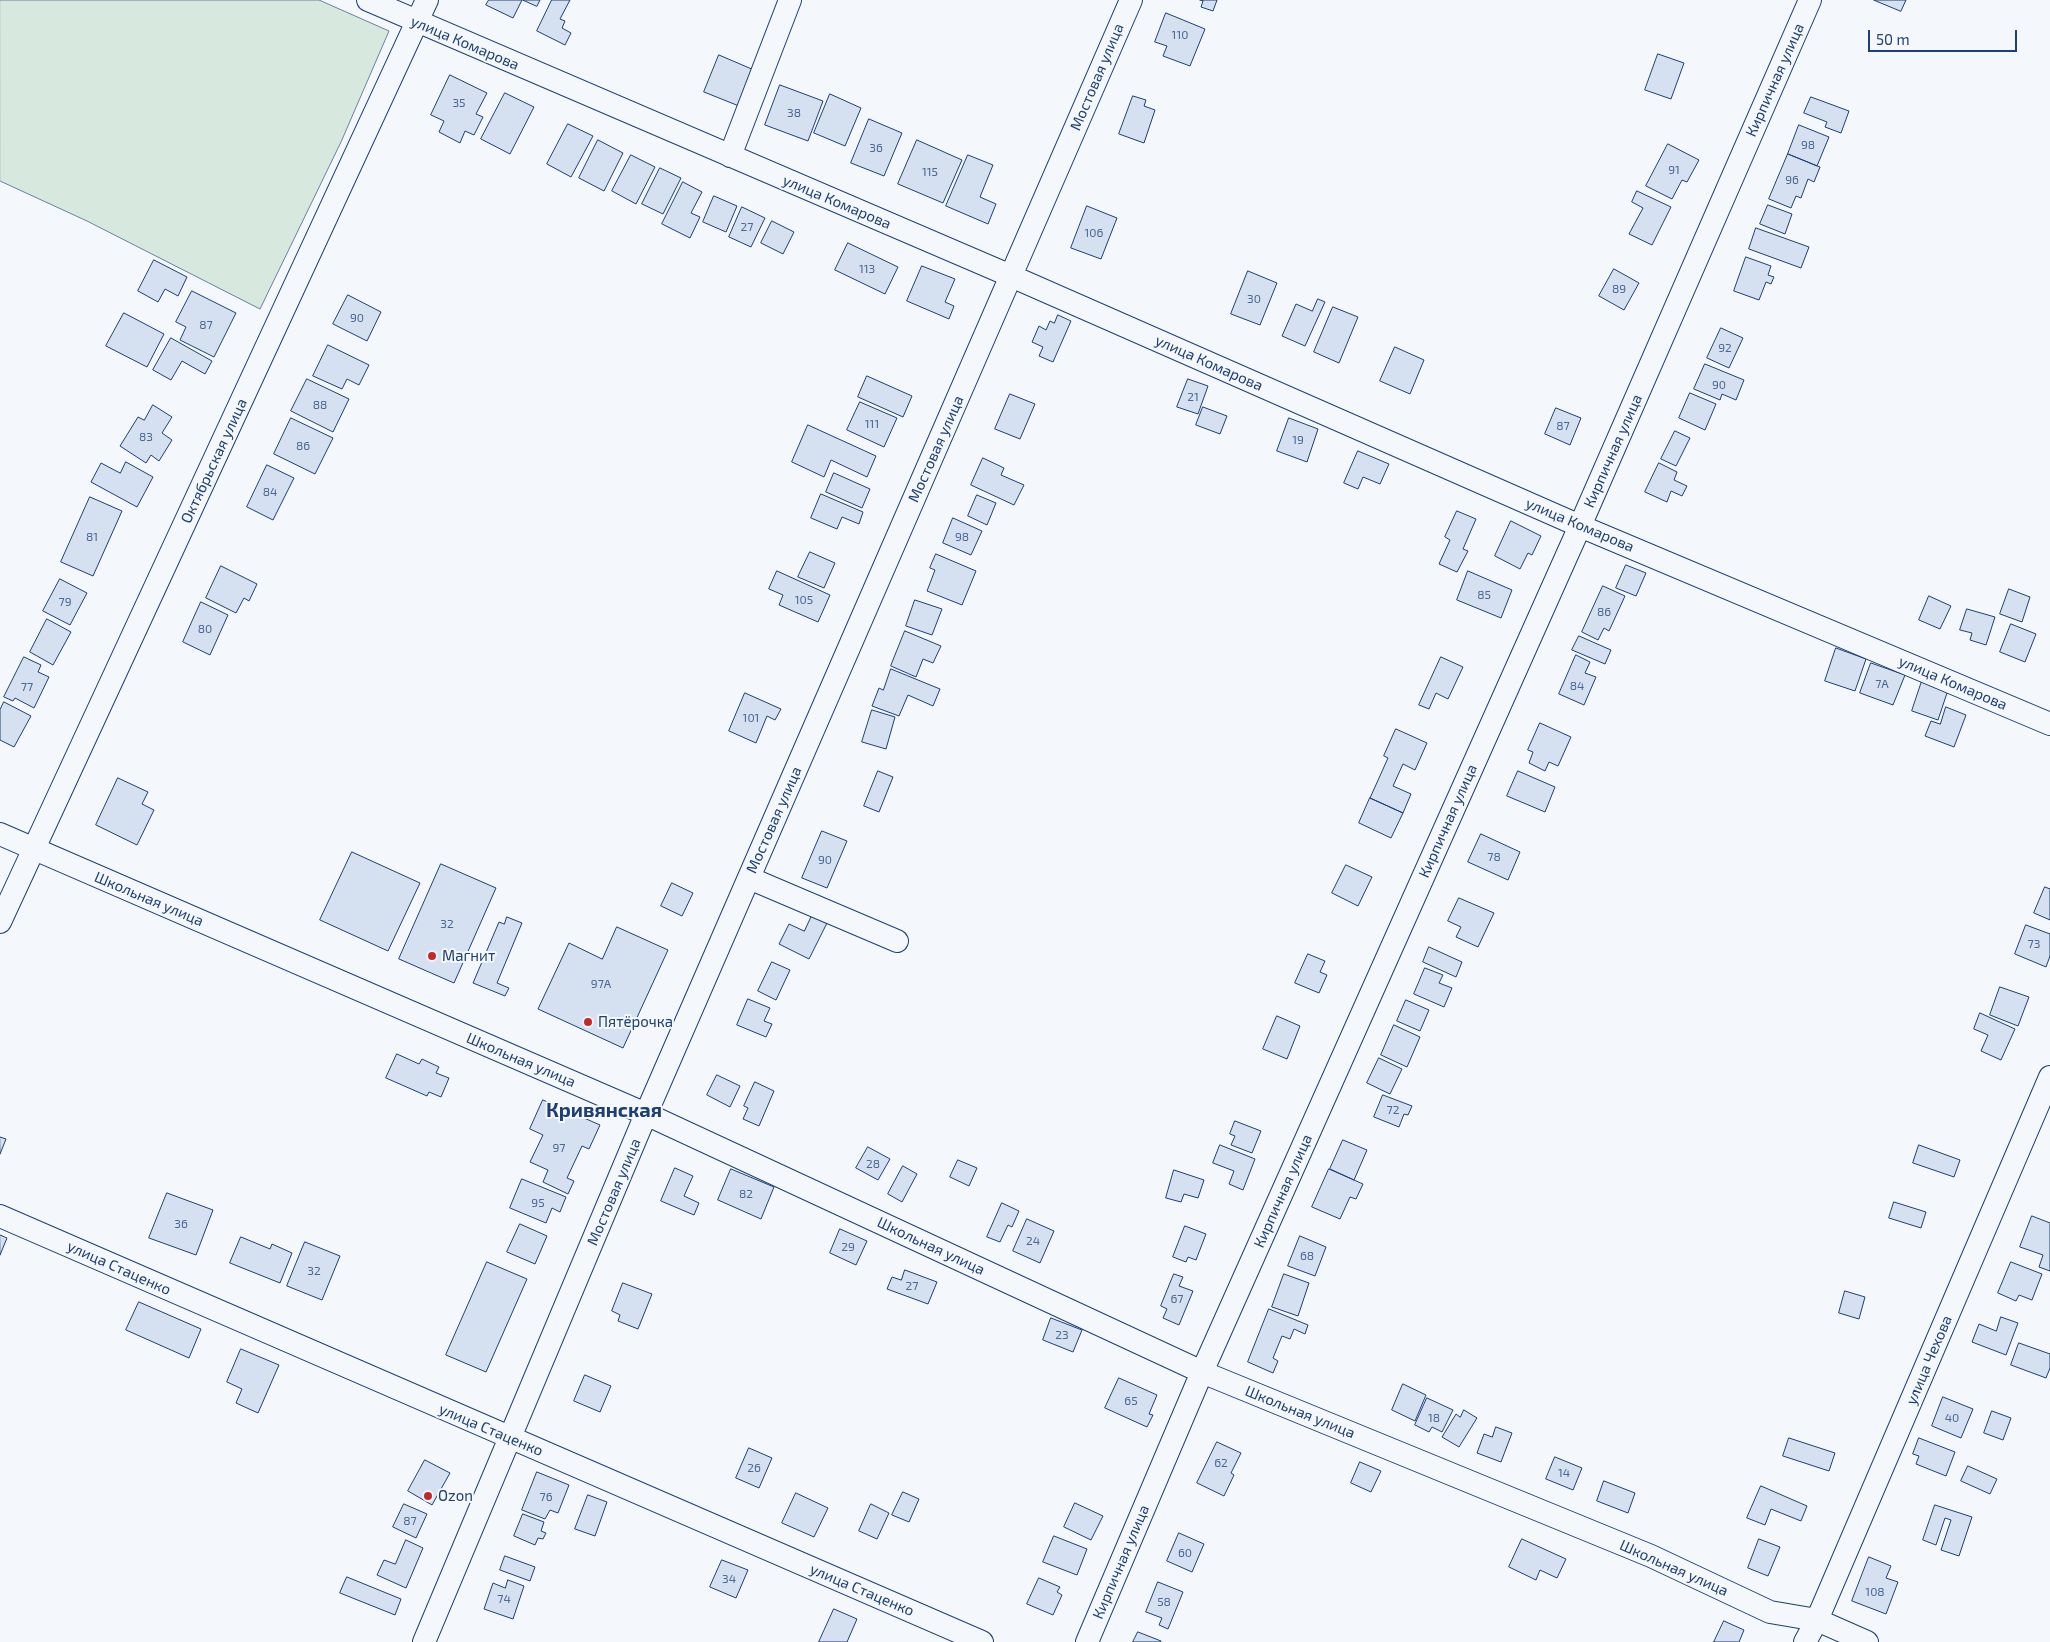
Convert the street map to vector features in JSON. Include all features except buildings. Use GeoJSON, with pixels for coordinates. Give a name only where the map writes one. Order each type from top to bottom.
{"type":"FeatureCollection","features":[{"type":"Feature","properties":{"kind":"street","name":"улица Комарова"},"geometry":{"type":"LineString","coordinates":[[368,0],[1011,276],[1580,526],[2050,724]]}},
{"type":"Feature","properties":{"kind":"street","name":"Октябрьская улица"},"geometry":{"type":"LineString","coordinates":[[0,922],[427,0]]}},
{"type":"Feature","properties":{"kind":"street"},"geometry":{"type":"LineString","coordinates":[[730,156],[790,0]]}},
{"type":"Feature","properties":{"kind":"street","name":"Мостовая улица"},"geometry":{"type":"LineString","coordinates":[[424,1642],[646,1114],[1131,0]]}},
{"type":"Feature","properties":{"kind":"street","name":"Кирпичная улица"},"geometry":{"type":"LineString","coordinates":[[1088,1642],[1202,1372],[1580,526],[1810,0]]}},
{"type":"Feature","properties":{"kind":"street","name":"Школьная улица"},"geometry":{"type":"LineString","coordinates":[[0,834],[646,1114],[1202,1372],[1652,1556],[1770,1612],[1818,1620],[1867,1642]]}},
{"type":"Feature","properties":{"kind":"street"},"geometry":{"type":"LineString","coordinates":[[749,878],[897,941]]}},
{"type":"Feature","properties":{"kind":"street","name":"улица Чехова"},"geometry":{"type":"LineString","coordinates":[[1806,1642],[1818,1620],[2050,1077]]}},
{"type":"Feature","properties":{"kind":"street","name":"улица Стаценко"},"geometry":{"type":"LineString","coordinates":[[0,1216],[982,1642]]}},
{"type":"Feature","properties":{"kind":"shaded area"},"geometry":{"type":"Polygon","coordinates":[[[0,0],[319,0],[389,31],[341,142],[260,309],[87,221],[0,181],[0,0]]]}},
{"type":"Feature","properties":{"kind":"place","name":"Магнит"},"geometry":{"type":"Point","coordinates":[432,956]}},
{"type":"Feature","properties":{"kind":"place","name":"Пятёрочка"},"geometry":{"type":"Point","coordinates":[588,1022]}},
{"type":"Feature","properties":{"kind":"place","name":"Ozon"},"geometry":{"type":"Point","coordinates":[428,1496]}},
{"type":"Feature","properties":{"kind":"district","name":"Кривянская"},"geometry":{"type":"Point","coordinates":[604,1110]}}]}
